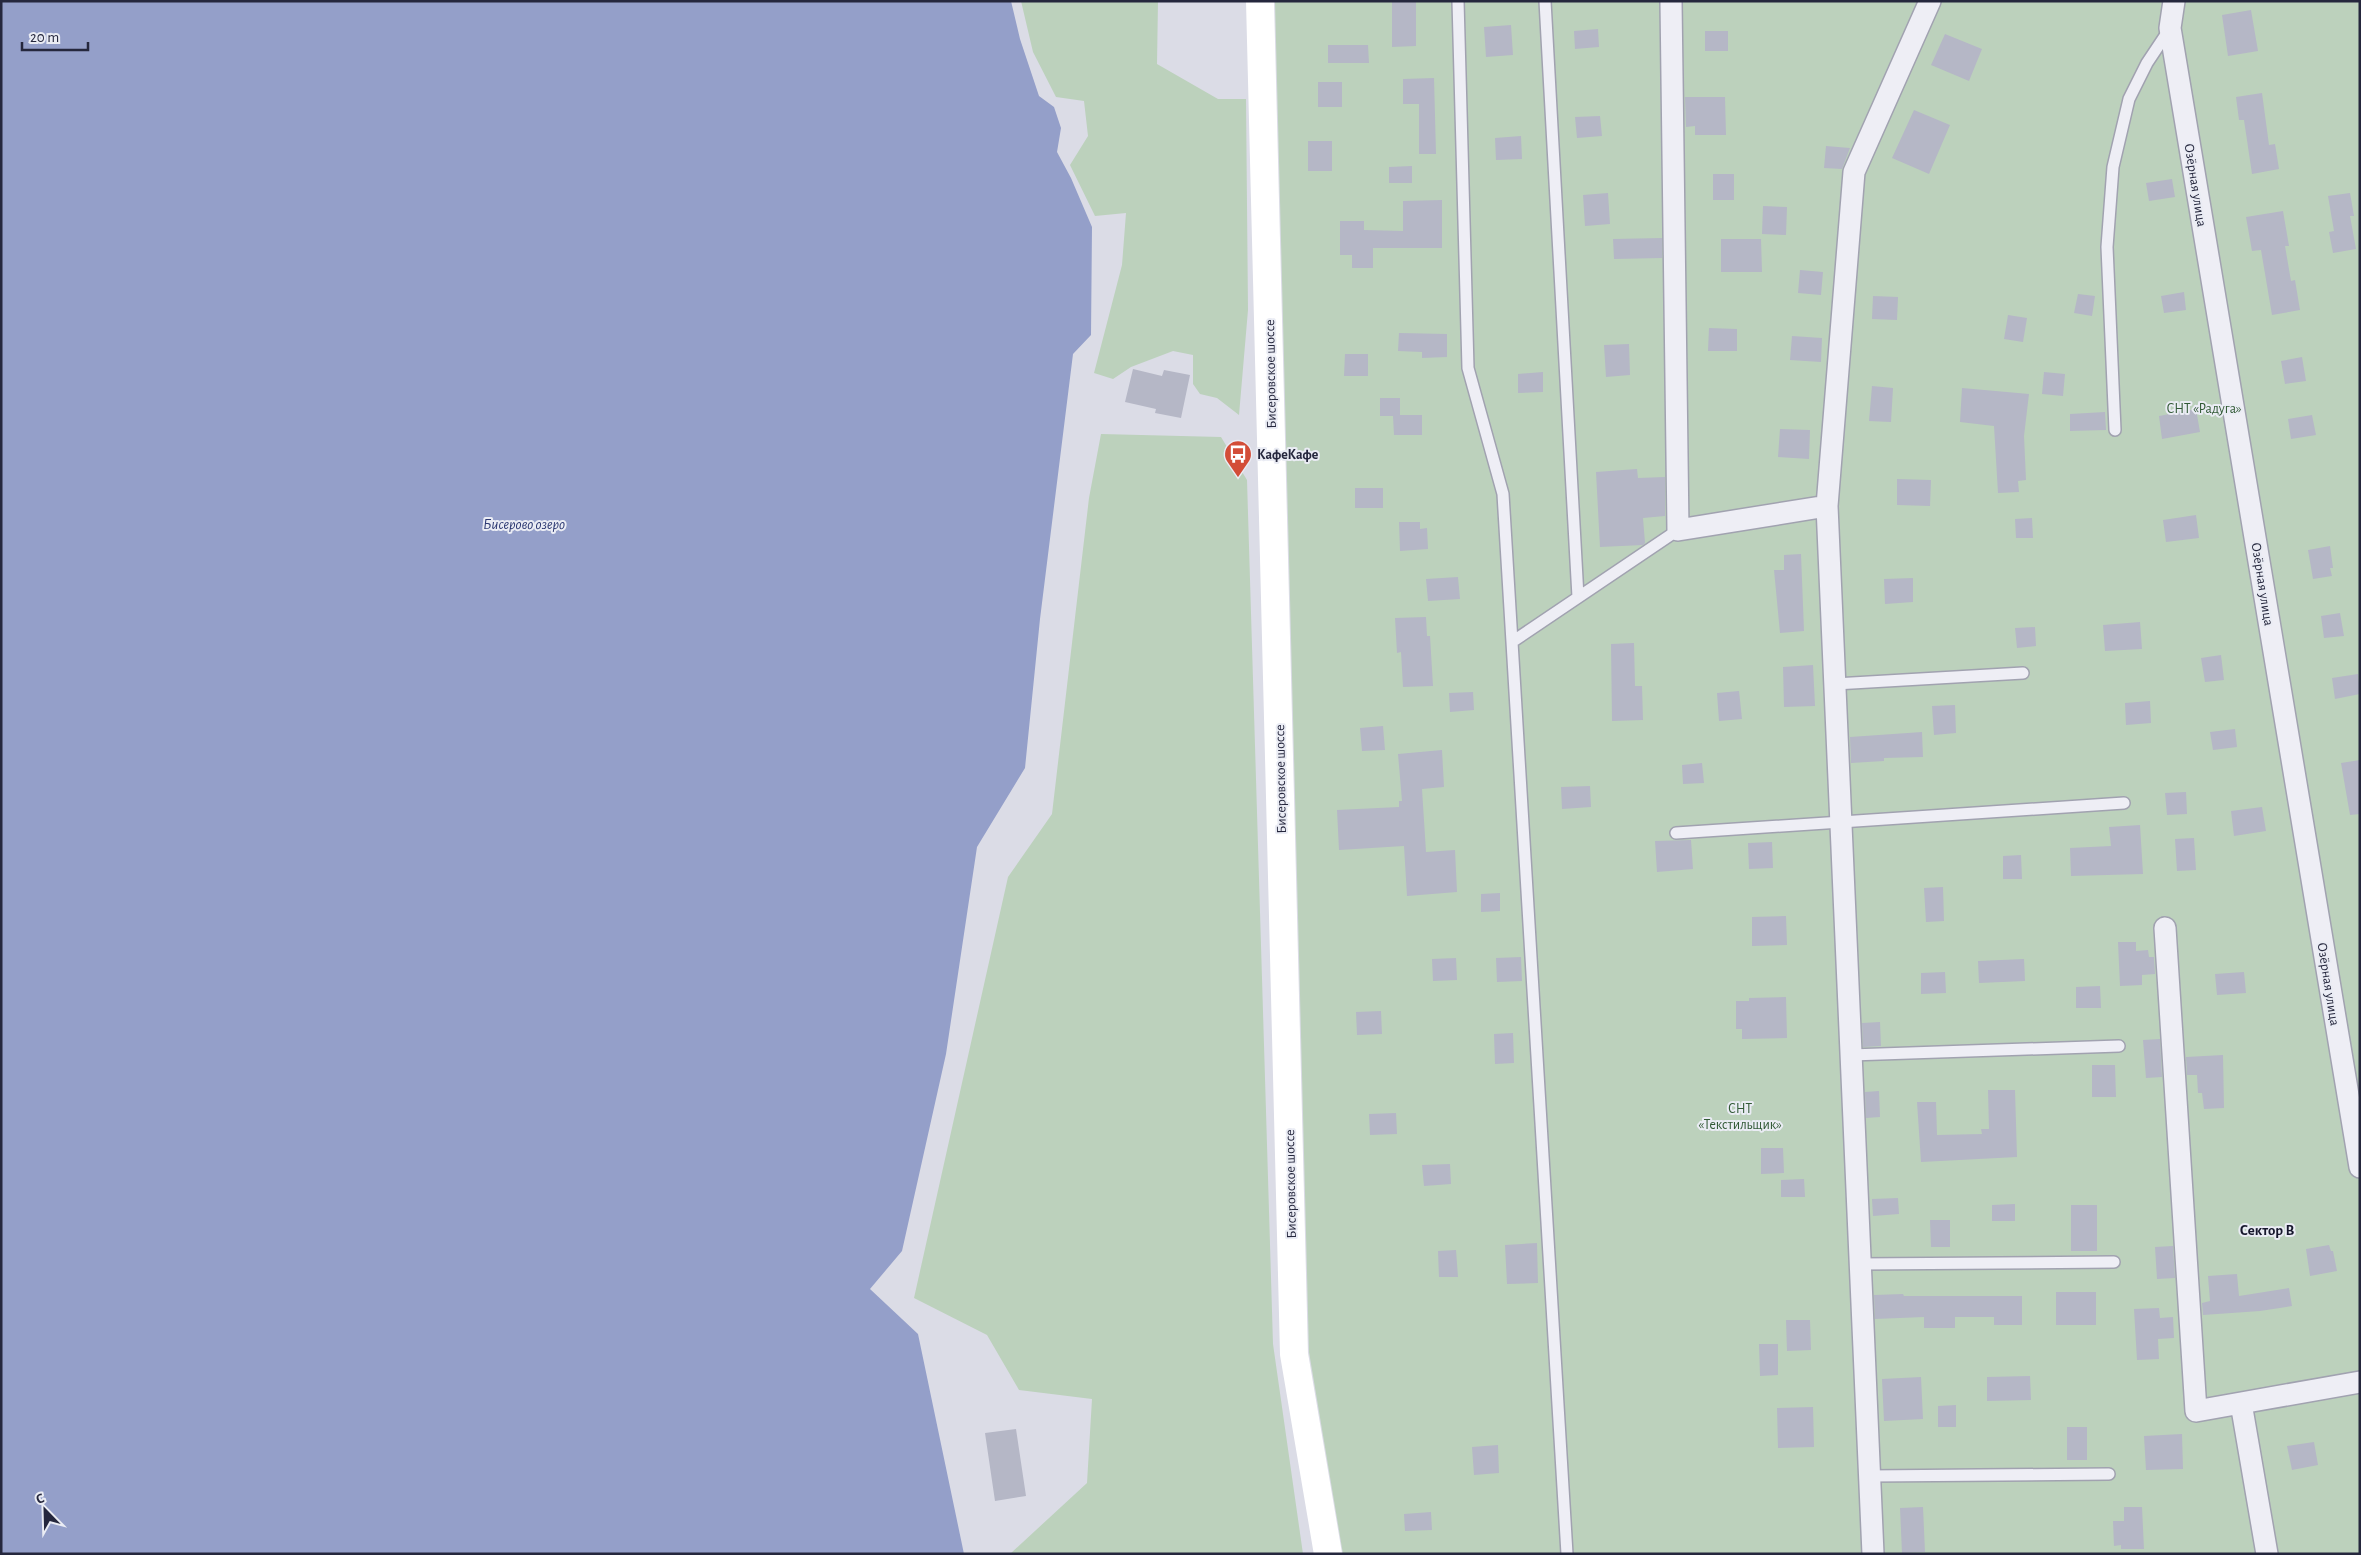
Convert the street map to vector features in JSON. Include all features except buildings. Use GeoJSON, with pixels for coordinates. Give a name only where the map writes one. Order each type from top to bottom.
{"type":"FeatureCollection","features":[{"type":"Feature","properties":{"kind":"main road","name":"Бисеровское шоссе"},"geometry":{"type":"LineString","coordinates":[[1260,1],[1294,1354],[1328,1554]]}},
{"type":"Feature","properties":{"kind":"street"},"geometry":{"type":"LineString","coordinates":[[1671,1],[1678,530],[1827,506]]}},
{"type":"Feature","properties":{"kind":"street"},"geometry":{"type":"LineString","coordinates":[[1873,1554],[1827,506],[1854,172],[1930,1]]}},
{"type":"Feature","properties":{"kind":"street","name":"Озёрная улица"},"geometry":{"type":"LineString","coordinates":[[2174,1],[2170,28],[2360,1167]]}},
{"type":"Feature","properties":{"kind":"street"},"geometry":{"type":"LineString","coordinates":[[2165,928],[2196,1411],[2360,1382]]}},
{"type":"Feature","properties":{"kind":"street"},"geometry":{"type":"LineString","coordinates":[[2240,1403],[2267,1554]]}},
{"type":"Feature","properties":{"kind":"lane"},"geometry":{"type":"LineString","coordinates":[[1458,1],[1468,368],[1503,494],[1567,1554]]}},
{"type":"Feature","properties":{"kind":"lane"},"geometry":{"type":"LineString","coordinates":[[1545,1],[1578,597]]}},
{"type":"Feature","properties":{"kind":"lane"},"geometry":{"type":"LineString","coordinates":[[2115,430],[2107,247],[2113,167],[2129,99],[2147,63],[2170,28]]}},
{"type":"Feature","properties":{"kind":"lane"},"geometry":{"type":"LineString","coordinates":[[1512,642],[1678,530]]}},
{"type":"Feature","properties":{"kind":"lane"},"geometry":{"type":"LineString","coordinates":[[1834,684],[2023,673]]}},
{"type":"Feature","properties":{"kind":"lane"},"geometry":{"type":"LineString","coordinates":[[1676,833],[2124,803]]}},
{"type":"Feature","properties":{"kind":"lane"},"geometry":{"type":"LineString","coordinates":[[1851,1055],[2119,1046]]}},
{"type":"Feature","properties":{"kind":"lane"},"geometry":{"type":"LineString","coordinates":[[1860,1264],[2114,1262]]}},
{"type":"Feature","properties":{"kind":"lane"},"geometry":{"type":"LineString","coordinates":[[1869,1476],[2109,1474]]}},
{"type":"Feature","properties":{"kind":"green space"},"geometry":{"type":"Polygon","coordinates":[[[1021,1],[1158,1],[1157,64],[1218,99],[1246,99],[1248,310],[1239,415],[1217,398],[1200,394],[1193,384],[1193,355],[1173,351],[1131,367],[1113,379],[1094,373],[1122,265],[1126,213],[1095,216],[1070,165],[1088,136],[1084,101],[1056,97],[1033,52],[1021,1]]]}},
{"type":"Feature","properties":{"kind":"green space","name":"СНТ «Текстильщик»"},"geometry":{"type":"Polygon","coordinates":[[[1275,1],[2360,1],[2360,1554],[1343,1554],[1309,1352],[1275,1]]]}},
{"type":"Feature","properties":{"kind":"green space"},"geometry":{"type":"Polygon","coordinates":[[[1101,434],[1221,437],[1247,480],[1273,1344],[1303,1554],[1010,1554],[1087,1483],[1092,1399],[1019,1390],[987,1335],[914,1298],[1008,877],[1052,814],[1089,498],[1101,434]]]}},
{"type":"Feature","properties":{"kind":"water","name":"Бисерово озеро"},"geometry":{"type":"Polygon","coordinates":[[[1,1],[1011,1],[1020,39],[1039,96],[1054,107],[1061,128],[1057,152],[1071,178],[1092,227],[1091,335],[1073,354],[1040,619],[1025,768],[977,847],[946,1054],[902,1251],[870,1289],[918,1334],[964,1554],[1,1554],[1,1]]]}},
{"type":"Feature","properties":{"kind":"place","name":"КафеКафе"},"geometry":{"type":"Point","coordinates":[1238,478]}},
{"type":"Feature","properties":{"kind":"district","name":"Сектор В"},"geometry":{"type":"Point","coordinates":[2267,1230]}},
{"type":"Feature","properties":{"kind":"park label","name":"СНТ «Радуга»"},"geometry":{"type":"Point","coordinates":[2204,408]}}]}
